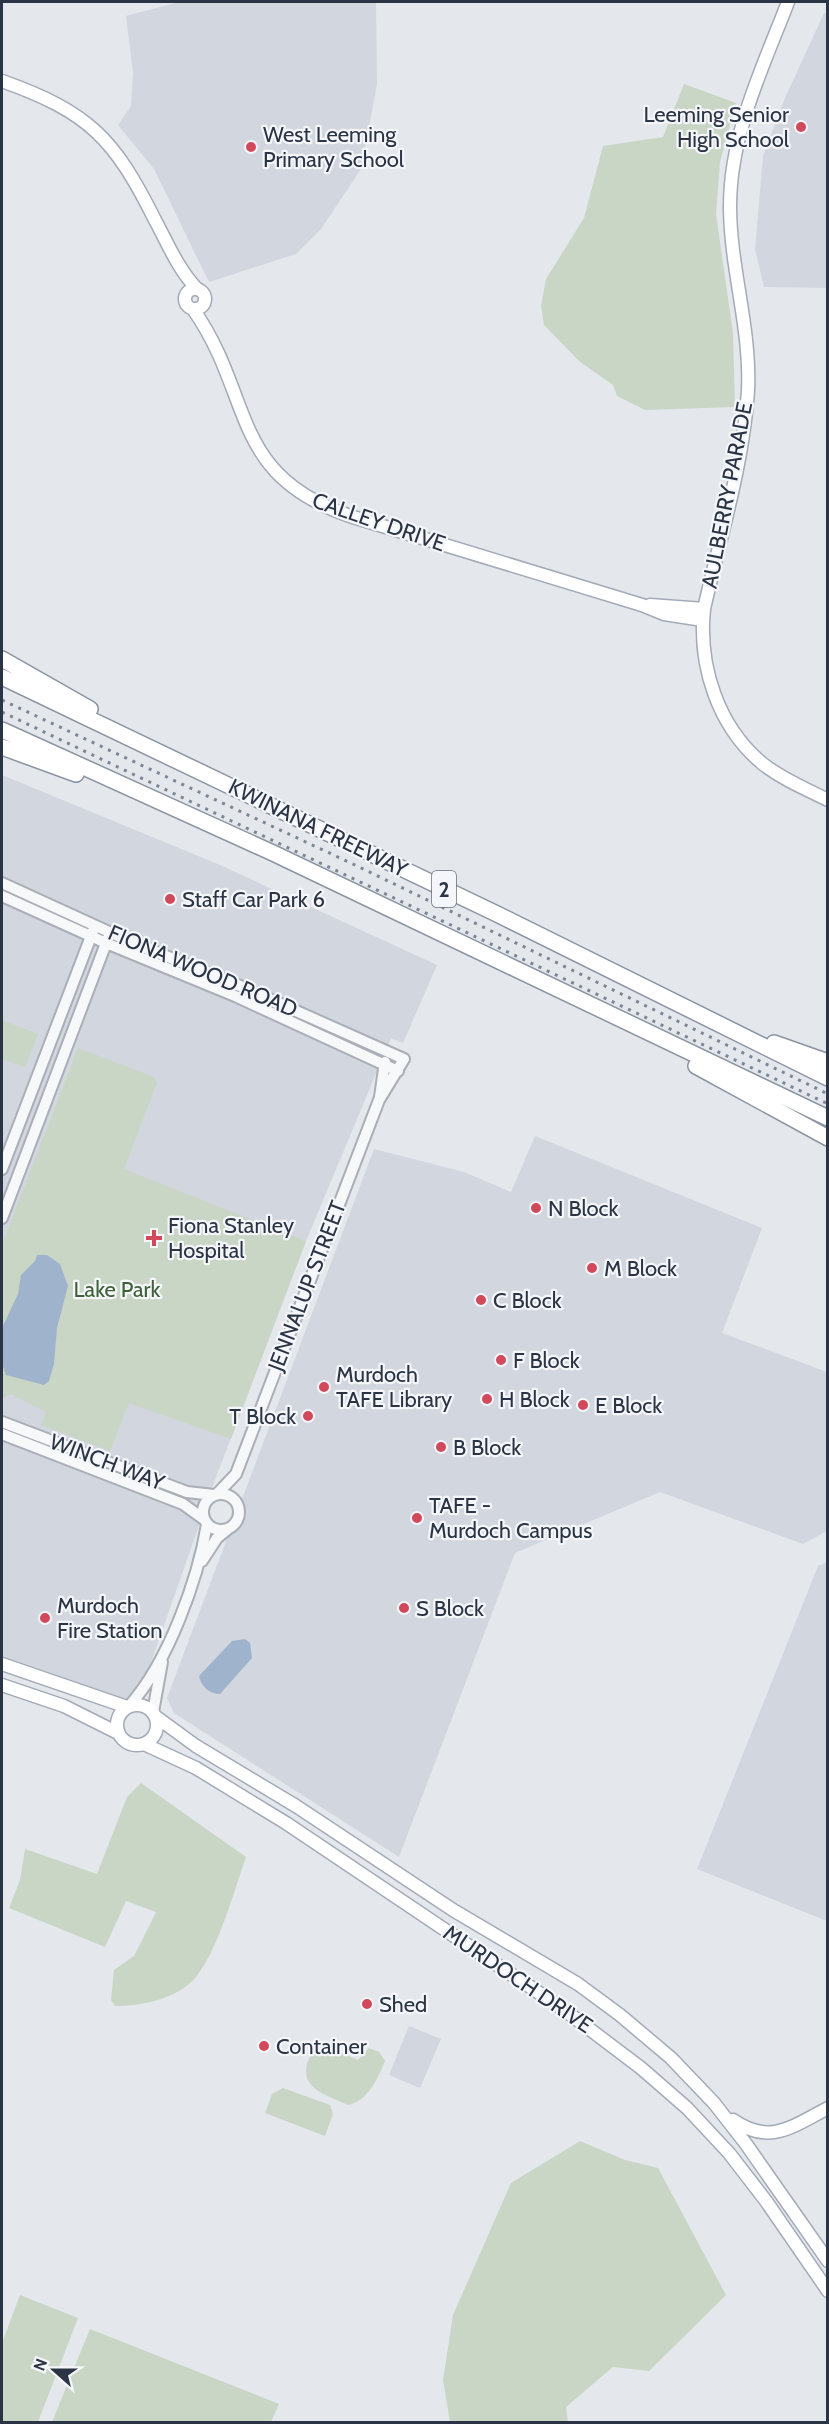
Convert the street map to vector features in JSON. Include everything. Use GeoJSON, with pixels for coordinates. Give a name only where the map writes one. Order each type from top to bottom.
{"type":"FeatureCollection","features":[{"type":"Feature","properties":{"kind":"highway"},"geometry":{"type":"LineString","coordinates":[[2,659],[186,765]]}},
{"type":"Feature","properties":{"kind":"highway","name":"KWINANA FREEWAY"},"geometry":{"type":"LineString","coordinates":[[2,677],[497,914],[828,1078]]}},
{"type":"Feature","properties":{"kind":"highway","name":"KWINANA FREEWAY"},"geometry":{"type":"LineString","coordinates":[[2,730],[273,853],[828,1118]]}},
{"type":"Feature","properties":{"kind":"highway"},"geometry":{"type":"LineString","coordinates":[[2,747],[183,814]]}},
{"type":"Feature","properties":{"kind":"highway"},"geometry":{"type":"LineString","coordinates":[[567,994],[828,1138]]}},
{"type":"Feature","properties":{"kind":"highway"},"geometry":{"type":"LineString","coordinates":[[701,1017],[828,1062]]}},
{"type":"Feature","properties":{"kind":"main road","name":"AULBERRY PARADE"},"geometry":{"type":"LineString","coordinates":[[788,2],[744,119],[731,176],[731,227],[745,325],[748,389],[741,444],[704,615],[707,672],[717,704],[735,732],[769,768],[828,800]]}},
{"type":"Feature","properties":{"kind":"main road"},"geometry":{"type":"LineString","coordinates":[[2,81],[61,106],[95,130],[111,146],[130,171],[183,275],[204,296],[199,306],[186,303],[183,275]]}},
{"type":"Feature","properties":{"kind":"main road"},"geometry":{"type":"LineString","coordinates":[[186,297],[191,290],[197,289]]}},
{"type":"Feature","properties":{"kind":"main road","name":"CALLEY DRIVE"},"geometry":{"type":"LineString","coordinates":[[199,306],[243,417],[265,461],[279,477],[310,500],[353,517],[642,605],[664,614],[704,615]]}},
{"type":"Feature","properties":{"kind":"main road","name":"MURDOCH DRIVE"},"geometry":{"type":"LineString","coordinates":[[2,1664],[128,1706],[142,1705],[196,1746],[296,1806],[453,1910],[596,1997],[671,2058],[722,2113],[828,2261]]}},
{"type":"Feature","properties":{"kind":"main road","name":"MURDOCH DRIVE"},"geometry":{"type":"LineString","coordinates":[[2,1684],[63,1706],[118,1733],[132,1745],[144,1744],[196,1768],[286,1823],[556,2004],[641,2067],[687,2108],[729,2153],[766,2201],[828,2291]]}},
{"type":"Feature","properties":{"kind":"main road"},"geometry":{"type":"LineString","coordinates":[[118,1733],[117,1721],[128,1706]]}},
{"type":"Feature","properties":{"kind":"main road"},"geometry":{"type":"LineString","coordinates":[[144,1744],[150,1740],[156,1729],[154,1714]]}},
{"type":"Feature","properties":{"kind":"main road"},"geometry":{"type":"LineString","coordinates":[[722,2113],[746,2129],[759,2133],[774,2133],[828,2108]]}},
{"type":"Feature","properties":{"kind":"street","name":"FIONA WOOD ROAD"},"geometry":{"type":"LineString","coordinates":[[2,883],[108,938],[404,1059]]}},
{"type":"Feature","properties":{"kind":"street","name":"FIONA WOOD ROAD"},"geometry":{"type":"LineString","coordinates":[[2,896],[93,931]]}},
{"type":"Feature","properties":{"kind":"street"},"geometry":{"type":"LineString","coordinates":[[2,1168],[93,931]]}},
{"type":"Feature","properties":{"kind":"street"},"geometry":{"type":"LineString","coordinates":[[2,1218],[108,938]]}},
{"type":"Feature","properties":{"kind":"street","name":"FIONA WOOD ROAD"},"geometry":{"type":"LineString","coordinates":[[238,991],[398,1071]]}},
{"type":"Feature","properties":{"kind":"street","name":"JENNALUP STREET"},"geometry":{"type":"LineString","coordinates":[[379,1100],[384,1066],[389,1052]]}},
{"type":"Feature","properties":{"kind":"street","name":"JENNALUP STREET"},"geometry":{"type":"LineString","coordinates":[[199,1565],[206,1522],[204,1508],[236,1474],[379,1100],[404,1059]]}},
{"type":"Feature","properties":{"kind":"street"},"geometry":{"type":"LineString","coordinates":[[36,1080],[52,1086]]}},
{"type":"Feature","properties":{"kind":"street"},"geometry":{"type":"LineString","coordinates":[[17,1127],[34,1133]]}},
{"type":"Feature","properties":{"kind":"street","name":"WINCH WAY"},"geometry":{"type":"LineString","coordinates":[[2,1422],[187,1492],[215,1495]]}},
{"type":"Feature","properties":{"kind":"street","name":"WINCH WAY"},"geometry":{"type":"LineString","coordinates":[[2,1434],[183,1504],[206,1522]]}},
{"type":"Feature","properties":{"kind":"street","name":"JENNALUP STREET"},"geometry":{"type":"LineString","coordinates":[[128,1706],[143,1691],[163,1656],[199,1565],[217,1538],[239,1517],[236,1474]]}},
{"type":"Feature","properties":{"kind":"street"},"geometry":{"type":"LineString","coordinates":[[215,1495],[231,1497],[238,1505]]}},
{"type":"Feature","properties":{"kind":"street"},"geometry":{"type":"LineString","coordinates":[[206,1522],[218,1530],[229,1529]]}},
{"type":"Feature","properties":{"kind":"street","name":"JENNALUP STREET"},"geometry":{"type":"LineString","coordinates":[[154,1714],[163,1656]]}},
{"type":"Feature","properties":{"kind":"shaded area","name":"West Leeming Primary School"},"geometry":{"type":"Polygon","coordinates":[[[179,2],[376,2],[377,84],[361,169],[321,229],[296,254],[209,282],[154,169],[118,125],[131,106],[133,73],[126,16],[179,2]]]}},
{"type":"Feature","properties":{"kind":"shaded area","name":"Leeming Senior High School"},"geometry":{"type":"Polygon","coordinates":[[[824,13],[828,14],[827,288],[764,287],[755,249],[763,156],[785,98],[824,13]]]}},
{"type":"Feature","properties":{"kind":"shaded area","name":"Fiona Stanley Hospital"},"geometry":{"type":"Polygon","coordinates":[[[2,775],[220,865],[437,965],[403,1043],[391,1038],[306,1241],[215,1480],[142,1688],[124,1699],[2,1656],[2,775]]]}},
{"type":"Feature","properties":{"kind":"shaded area","name":"TAFE - Murdoch Campus"},"geometry":{"type":"Polygon","coordinates":[[[535,1136],[762,1228],[722,1333],[827,1372],[827,1531],[803,1544],[660,1492],[515,1553],[399,1857],[174,1713],[167,1698],[374,1149],[464,1172],[511,1192],[535,1136]]]}},
{"type":"Feature","properties":{"kind":"shaded area"},"geometry":{"type":"Polygon","coordinates":[[[827,1562],[827,1921],[697,1869],[818,1566],[827,1562]]]}},
{"type":"Feature","properties":{"kind":"shaded area"},"geometry":{"type":"Polygon","coordinates":[[[409,2026],[441,2039],[420,2088],[389,2075],[409,2026]]]}},
{"type":"Feature","properties":{"kind":"green space"},"geometry":{"type":"Polygon","coordinates":[[[684,84],[736,103],[720,162],[716,214],[733,333],[735,407],[645,410],[617,396],[613,385],[580,362],[544,325],[541,306],[546,279],[584,218],[603,146],[663,137],[684,84]]]}},
{"type":"Feature","properties":{"kind":"green space"},"geometry":{"type":"Polygon","coordinates":[[[2,1020],[38,1034],[25,1067],[2,1059],[2,1020]]]}},
{"type":"Feature","properties":{"kind":"green space","name":"Lake Park"},"geometry":{"type":"Polygon","coordinates":[[[78,1048],[154,1077],[157,1083],[124,1169],[306,1241],[231,1439],[129,1403],[110,1451],[41,1425],[46,1412],[11,1394],[2,1398],[2,1244],[78,1048]]]}},
{"type":"Feature","properties":{"kind":"green space"},"geometry":{"type":"Polygon","coordinates":[[[141,1783],[246,1857],[218,1936],[196,1977],[179,1991],[158,2000],[136,2005],[115,2006],[111,2000],[114,1970],[134,1956],[156,1912],[126,1901],[105,1947],[9,1908],[20,1880],[25,1849],[97,1874],[127,1797],[141,1783]]]}},
{"type":"Feature","properties":{"kind":"green space"},"geometry":{"type":"Polygon","coordinates":[[[320,2044],[358,2060],[369,2048],[379,2052],[385,2061],[367,2094],[348,2105],[312,2086],[306,2073],[307,2064],[315,2048],[320,2044]]]}},
{"type":"Feature","properties":{"kind":"green space"},"geometry":{"type":"Polygon","coordinates":[[[283,2088],[330,2105],[333,2114],[325,2136],[265,2113],[272,2094],[283,2088]]]}},
{"type":"Feature","properties":{"kind":"green space"},"geometry":{"type":"Polygon","coordinates":[[[580,2141],[625,2160],[658,2168],[726,2295],[649,2371],[613,2367],[566,2407],[568,2422],[450,2422],[443,2380],[453,2315],[511,2183],[580,2141]]]}},
{"type":"Feature","properties":{"kind":"green space"},"geometry":{"type":"Polygon","coordinates":[[[20,2295],[78,2318],[38,2422],[2,2422],[2,2343],[20,2295]]]}},
{"type":"Feature","properties":{"kind":"green space"},"geometry":{"type":"Polygon","coordinates":[[[90,2329],[279,2404],[271,2422],[52,2422],[90,2329]]]}},
{"type":"Feature","properties":{"kind":"water"},"geometry":{"type":"Polygon","coordinates":[[[37,1255],[47,1255],[60,1264],[68,1286],[57,1328],[54,1364],[49,1381],[44,1385],[6,1375],[2,1364],[2,1328],[18,1294],[21,1275],[35,1261],[37,1255]]]}},
{"type":"Feature","properties":{"kind":"water"},"geometry":{"type":"Polygon","coordinates":[[[245,1639],[250,1643],[252,1658],[220,1694],[209,1691],[199,1676],[232,1641],[245,1639]]]}},
{"type":"Feature","properties":{"kind":"railway"},"geometry":{"type":"LineString","coordinates":[[2,700],[355,865],[828,1094]]}},
{"type":"Feature","properties":{"kind":"railway"},"geometry":{"type":"LineString","coordinates":[[2,712],[828,1104]]}},
{"type":"Feature","properties":{"kind":"place","name":"Leeming Senior High School"},"geometry":{"type":"Point","coordinates":[801,127]}},
{"type":"Feature","properties":{"kind":"place","name":"West Leeming Primary School"},"geometry":{"type":"Point","coordinates":[251,147]}},
{"type":"Feature","properties":{"kind":"place","name":"Staff Car Park 6"},"geometry":{"type":"Point","coordinates":[170,899]}},
{"type":"Feature","properties":{"kind":"place","name":"N Block"},"geometry":{"type":"Point","coordinates":[536,1208]}},
{"type":"Feature","properties":{"kind":"place","name":"Fiona Stanley Hospital"},"geometry":{"type":"Point","coordinates":[154,1238]}},
{"type":"Feature","properties":{"kind":"place","name":"M Block"},"geometry":{"type":"Point","coordinates":[592,1268]}},
{"type":"Feature","properties":{"kind":"place","name":"C Block"},"geometry":{"type":"Point","coordinates":[481,1300]}},
{"type":"Feature","properties":{"kind":"place","name":"F Block"},"geometry":{"type":"Point","coordinates":[501,1360]}},
{"type":"Feature","properties":{"kind":"place","name":"Murdoch TAFE Library"},"geometry":{"type":"Point","coordinates":[324,1387]}},
{"type":"Feature","properties":{"kind":"place","name":"H Block"},"geometry":{"type":"Point","coordinates":[487,1399]}},
{"type":"Feature","properties":{"kind":"place","name":"E Block"},"geometry":{"type":"Point","coordinates":[583,1405]}},
{"type":"Feature","properties":{"kind":"place","name":"T Block"},"geometry":{"type":"Point","coordinates":[308,1416]}},
{"type":"Feature","properties":{"kind":"place","name":"B Block"},"geometry":{"type":"Point","coordinates":[441,1447]}},
{"type":"Feature","properties":{"kind":"place","name":"TAFE - Murdoch Campus"},"geometry":{"type":"Point","coordinates":[417,1518]}},
{"type":"Feature","properties":{"kind":"place","name":"S Block"},"geometry":{"type":"Point","coordinates":[404,1608]}},
{"type":"Feature","properties":{"kind":"place","name":"Murdoch Fire Station"},"geometry":{"type":"Point","coordinates":[45,1618]}},
{"type":"Feature","properties":{"kind":"place","name":"Shed"},"geometry":{"type":"Point","coordinates":[367,2004]}},
{"type":"Feature","properties":{"kind":"place","name":"Container"},"geometry":{"type":"Point","coordinates":[264,2046]}}]}
